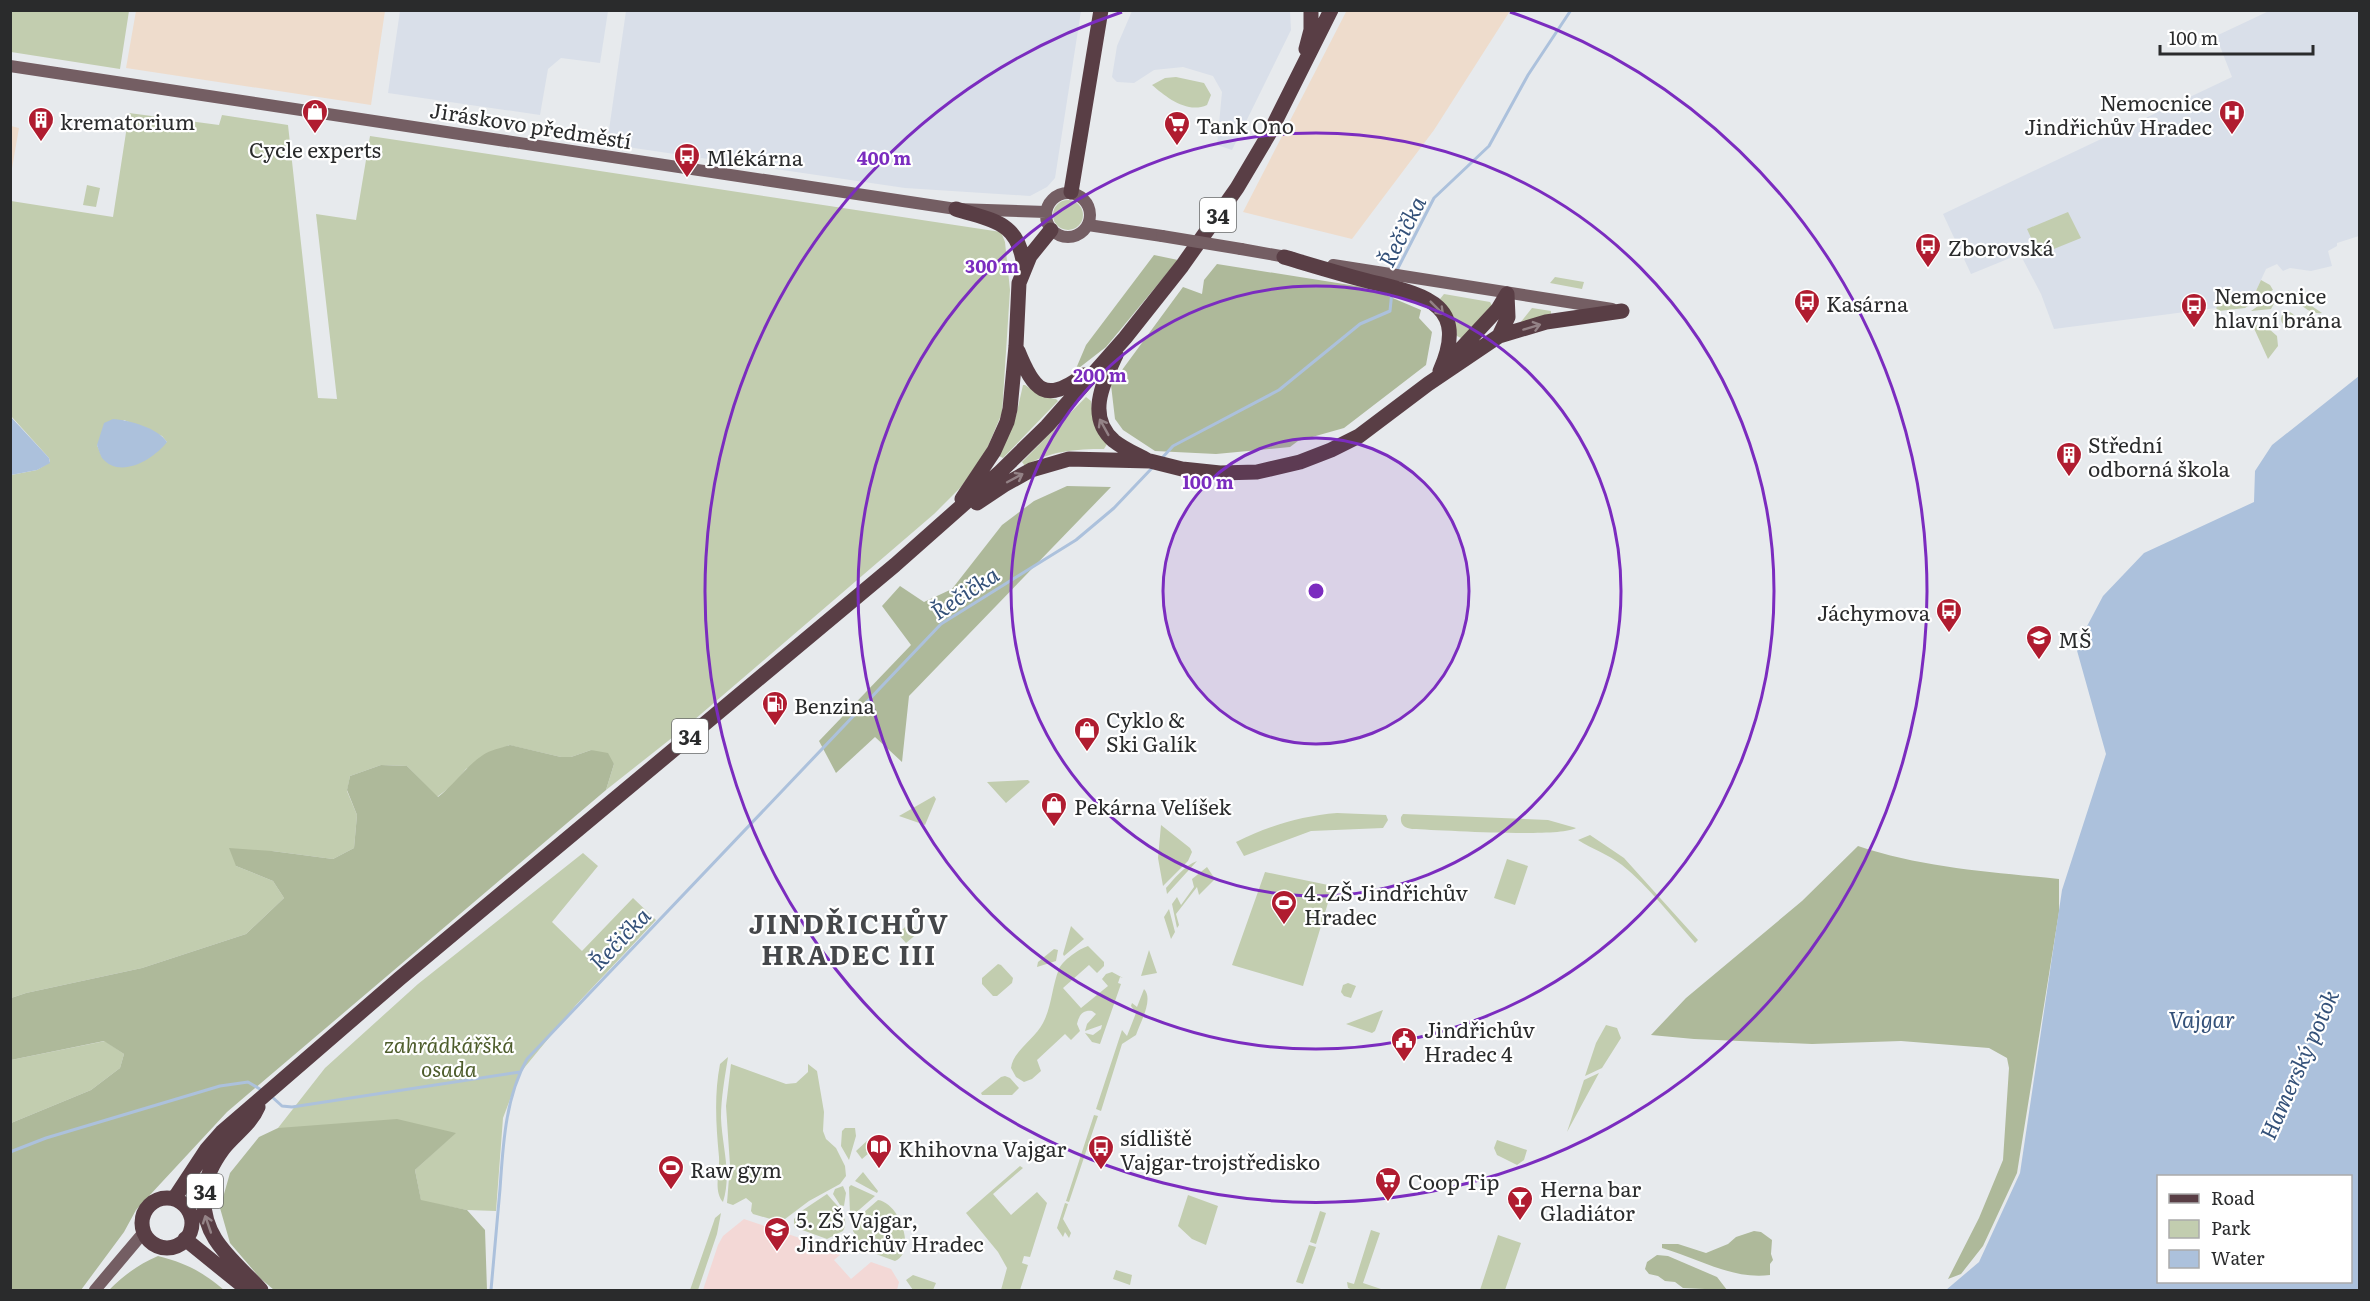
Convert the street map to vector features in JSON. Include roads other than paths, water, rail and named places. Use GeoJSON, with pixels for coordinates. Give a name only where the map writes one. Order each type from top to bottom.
{"type":"FeatureCollection","features":[{"type":"Feature","properties":{"kind":"main road"},"geometry":{"type":"LineString","coordinates":[[1071,192],[1101,10]]}},
{"type":"Feature","properties":{"kind":"main road"},"geometry":{"type":"LineString","coordinates":[[1296,83],[1311,30],[1311,10]]}},
{"type":"Feature","properties":{"kind":"main road","name":"34"},"geometry":{"type":"LineString","coordinates":[[174,1199],[207,1149],[222,1132],[399,979],[945,522],[1047,426],[1125,338],[1182,266],[1237,188],[1296,83],[1331,10]]}},
{"type":"Feature","properties":{"kind":"main road","name":"Jiráskovo předměstí"},"geometry":{"type":"LineString","coordinates":[[10,66],[956,209],[1046,212]]}},
{"type":"Feature","properties":{"kind":"main road"},"geometry":{"type":"LineString","coordinates":[[1064,192],[1071,192],[1078,194],[1088,204],[1090,211],[1088,225],[1074,236],[1062,236],[1051,230],[1046,212],[1052,199],[1064,192]]}},
{"type":"Feature","properties":{"kind":"main road"},"geometry":{"type":"LineString","coordinates":[[956,209],[997,222],[1014,233],[1022,252],[1024,267]]}},
{"type":"Feature","properties":{"kind":"main road"},"geometry":{"type":"LineString","coordinates":[[1088,225],[1622,311]]}},
{"type":"Feature","properties":{"kind":"main road"},"geometry":{"type":"LineString","coordinates":[[945,522],[994,451],[1002,433],[1010,409],[1019,283],[1030,256],[1051,230]]}},
{"type":"Feature","properties":{"kind":"main road"},"geometry":{"type":"LineString","coordinates":[[1284,257],[1410,290],[1433,302],[1444,314],[1449,325],[1449,343],[1440,371]]}},
{"type":"Feature","properties":{"kind":"main road"},"geometry":{"type":"LineString","coordinates":[[1499,336],[1508,317],[1507,294]]}},
{"type":"Feature","properties":{"kind":"main road"},"geometry":{"type":"LineString","coordinates":[[1428,384],[1498,309],[1507,294]]}},
{"type":"Feature","properties":{"kind":"main road"},"geometry":{"type":"LineString","coordinates":[[945,522],[967,511],[1004,485],[1042,466],[1082,458],[1150,461],[1182,469],[1221,473],[1257,472],[1285,467],[1315,457],[1359,436],[1428,384],[1499,336],[1546,322],[1622,311]]}},
{"type":"Feature","properties":{"kind":"main road"},"geometry":{"type":"LineString","coordinates":[[1125,338],[1104,380],[1099,401],[1099,417],[1113,440],[1150,461]]}},
{"type":"Feature","properties":{"kind":"main road"},"geometry":{"type":"LineString","coordinates":[[1016,346],[1030,379],[1046,390],[1062,389],[1071,385],[1106,359]]}},
{"type":"Feature","properties":{"kind":"main road","name":"34"},"geometry":{"type":"LineString","coordinates":[[261,1290],[231,1260],[212,1235],[204,1215],[204,1203],[205,1185],[211,1168],[225,1147],[254,1117],[262,1098]]}},
{"type":"Feature","properties":{"kind":"main road"},"geometry":{"type":"LineString","coordinates":[[160,1199],[174,1199],[186,1207],[191,1227],[185,1239],[175,1246],[163,1247],[151,1242],[144,1232],[142,1219],[148,1206],[160,1199]]}},
{"type":"Feature","properties":{"kind":"main road"},"geometry":{"type":"LineString","coordinates":[[95,1290],[144,1232]]}},
{"type":"Feature","properties":{"kind":"main road"},"geometry":{"type":"LineString","coordinates":[[185,1239],[248,1290]]}},
{"type":"Feature","properties":{"kind":"water","name":"Vajgar"},"geometry":{"type":"Polygon","coordinates":[[[2359,376],[2359,1290],[1946,1290],[1979,1262],[2020,1173],[2062,890],[2106,754],[2076,647],[2103,596],[2144,553],[2254,502],[2255,471],[2272,445],[2359,376]]]}},
{"type":"Feature","properties":{"kind":"water"},"geometry":{"type":"Polygon","coordinates":[[[10,416],[49,458],[50,463],[37,470],[11,475],[10,416]]]}},
{"type":"Feature","properties":{"kind":"water"},"geometry":{"type":"Polygon","coordinates":[[[113,419],[135,423],[150,429],[167,442],[154,455],[136,465],[118,467],[109,464],[102,458],[97,445],[104,423],[113,419]]]}},
{"type":"Feature","properties":{"kind":"waterway","name":"Řečička"},"geometry":{"type":"LineString","coordinates":[[1397,270],[1434,198],[1489,146],[1528,75],[1571,10]]}},
{"type":"Feature","properties":{"kind":"waterway","name":"Řečička"},"geometry":{"type":"LineString","coordinates":[[1162,458],[1173,446],[1279,390],[1360,324],[1390,311],[1392,291]]}},
{"type":"Feature","properties":{"kind":"waterway","name":"Řečička"},"geometry":{"type":"LineString","coordinates":[[491,1290],[506,1122],[514,1090],[527,1059],[941,624],[1076,540],[1114,508],[1153,467]]}},
{"type":"Feature","properties":{"kind":"waterway"},"geometry":{"type":"LineString","coordinates":[[271,1096],[282,1106],[292,1107],[520,1072]]}},
{"type":"Feature","properties":{"kind":"waterway"},"geometry":{"type":"LineString","coordinates":[[10,1152],[46,1138],[220,1086],[248,1082],[263,1091]]}},
{"type":"Feature","properties":{"kind":"place","name":"Cycle experts"},"geometry":{"type":"Point","coordinates":[315,135]}},
{"type":"Feature","properties":{"kind":"place","name":"Nemocnice Jindřichův Hradec"},"geometry":{"type":"Point","coordinates":[2232,136]}},
{"type":"Feature","properties":{"kind":"place","name":"krematorium"},"geometry":{"type":"Point","coordinates":[41,143]}},
{"type":"Feature","properties":{"kind":"place","name":"Tank Ono"},"geometry":{"type":"Point","coordinates":[1177,147]}},
{"type":"Feature","properties":{"kind":"place","name":"Mlékárna"},"geometry":{"type":"Point","coordinates":[687,179]}},
{"type":"Feature","properties":{"kind":"place","name":"Zborovská"},"geometry":{"type":"Point","coordinates":[1928,269]}},
{"type":"Feature","properties":{"kind":"place","name":"Kasárna"},"geometry":{"type":"Point","coordinates":[1807,325]}},
{"type":"Feature","properties":{"kind":"place","name":"Nemocnice hlavní brána"},"geometry":{"type":"Point","coordinates":[2194,329]}},
{"type":"Feature","properties":{"kind":"place","name":"Střední odborná škola"},"geometry":{"type":"Point","coordinates":[2069,478]}},
{"type":"Feature","properties":{"kind":"place","name":"Jáchymova"},"geometry":{"type":"Point","coordinates":[1949,634]}},
{"type":"Feature","properties":{"kind":"place","name":"MŠ"},"geometry":{"type":"Point","coordinates":[2039,661]}},
{"type":"Feature","properties":{"kind":"place","name":"Benzina"},"geometry":{"type":"Point","coordinates":[775,727]}},
{"type":"Feature","properties":{"kind":"place","name":"Cyklo & Ski Galík"},"geometry":{"type":"Point","coordinates":[1087,753]}},
{"type":"Feature","properties":{"kind":"place","name":"Pekárna Velíšek"},"geometry":{"type":"Point","coordinates":[1054,828]}},
{"type":"Feature","properties":{"kind":"place","name":"4. ZŠ Jindřichův Hradec"},"geometry":{"type":"Point","coordinates":[1284,926]}},
{"type":"Feature","properties":{"kind":"place","name":"Jindřichův Hradec 4"},"geometry":{"type":"Point","coordinates":[1404,1063]}},
{"type":"Feature","properties":{"kind":"place","name":"Khihovna Vajgar"},"geometry":{"type":"Point","coordinates":[879,1170]}},
{"type":"Feature","properties":{"kind":"place","name":"sídliště Vajgar-trojstředisko"},"geometry":{"type":"Point","coordinates":[1101,1171]}},
{"type":"Feature","properties":{"kind":"place","name":"Raw gym"},"geometry":{"type":"Point","coordinates":[671,1191]}},
{"type":"Feature","properties":{"kind":"place","name":"Coop Tip"},"geometry":{"type":"Point","coordinates":[1388,1203]}},
{"type":"Feature","properties":{"kind":"place","name":"Herna bar Gladiátor"},"geometry":{"type":"Point","coordinates":[1520,1222]}},
{"type":"Feature","properties":{"kind":"place","name":"5. ZŠ Vajgar, Jindřichův Hradec"},"geometry":{"type":"Point","coordinates":[777,1253]}},
{"type":"Feature","properties":{"kind":"district","name":"JINDŘICHŮV HRADEC III"},"geometry":{"type":"Point","coordinates":[849,938]}},
{"type":"Feature","properties":{"kind":"park label","name":"zahrádkářšká osada"},"geometry":{"type":"Point","coordinates":[449,1055]}},
{"type":"Feature","properties":{"kind":"water label","name":"Hamerský potok"},"geometry":{"type":"Point","coordinates":[2298,1064]}}]}
